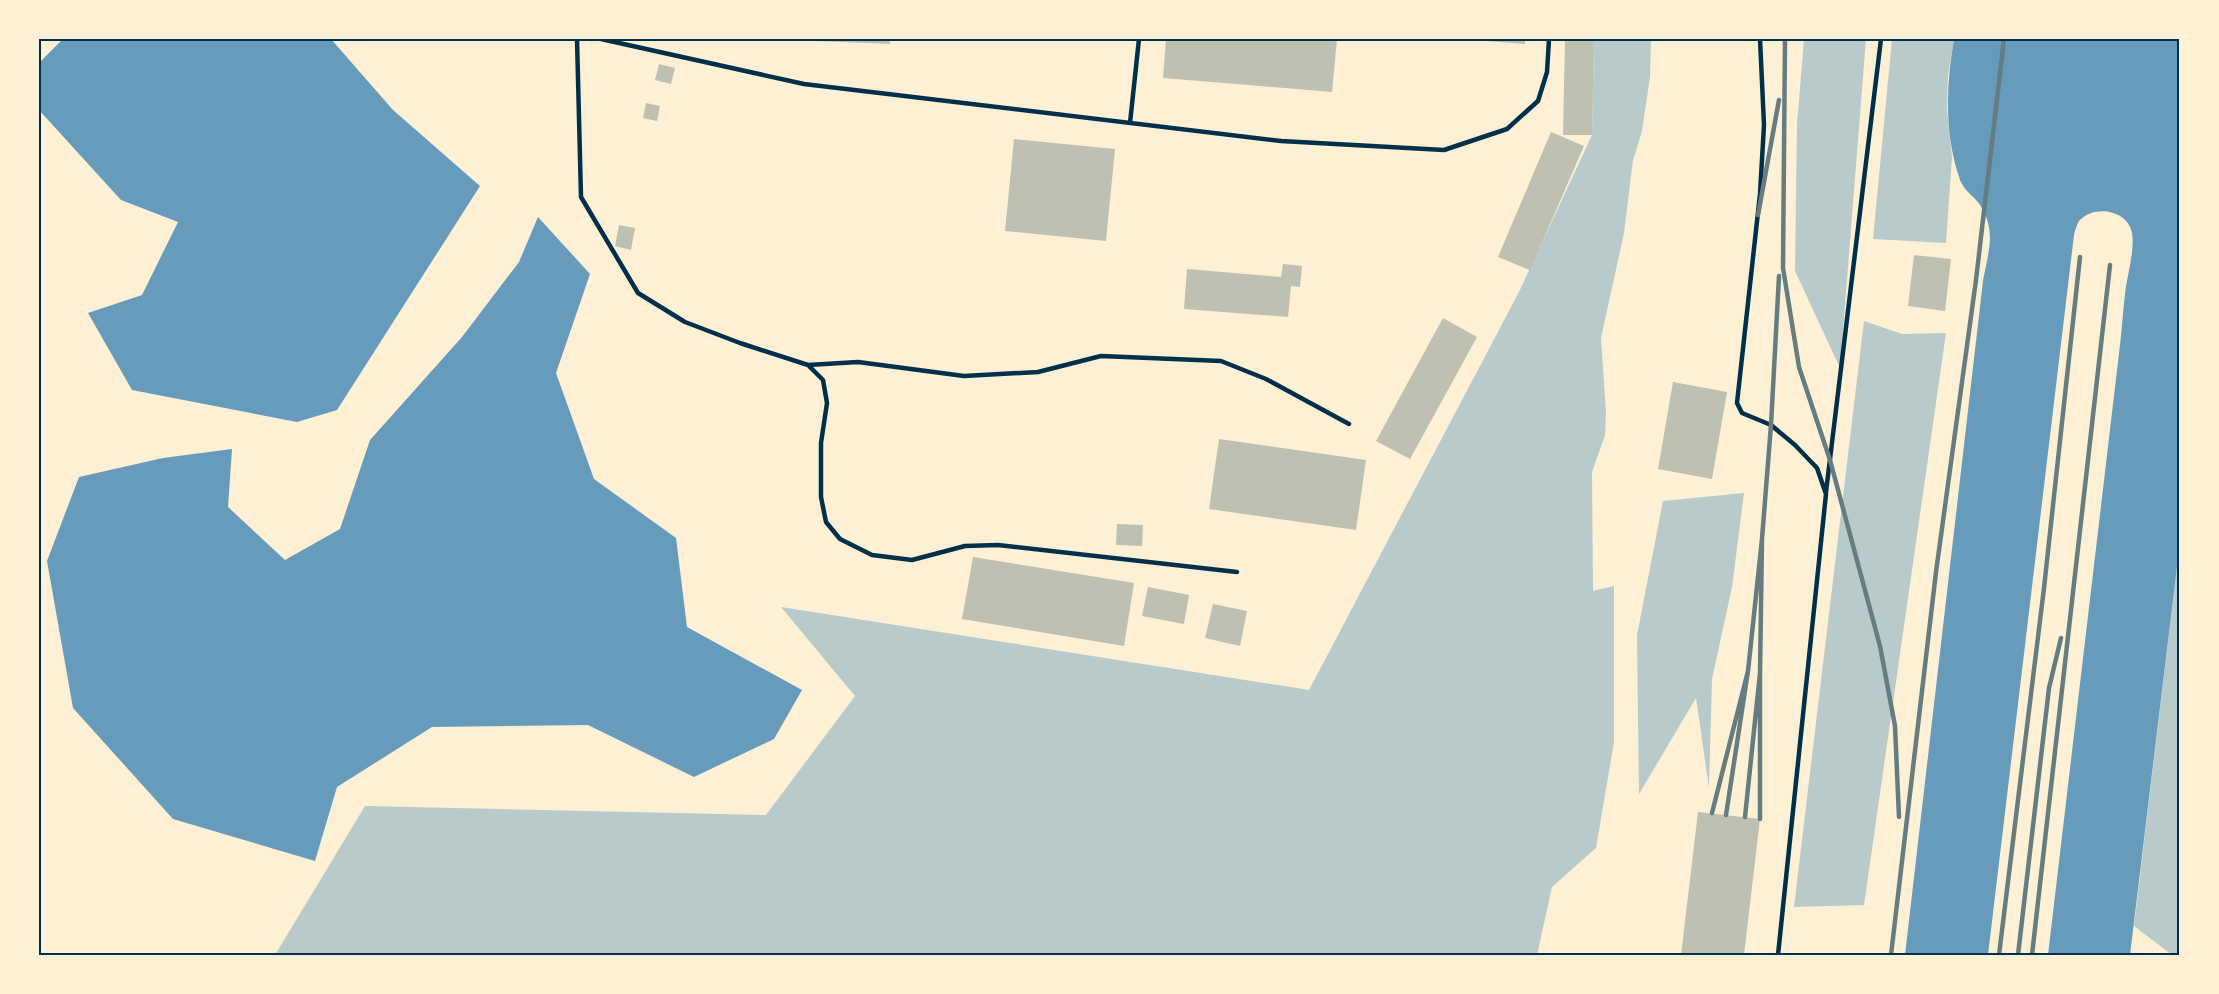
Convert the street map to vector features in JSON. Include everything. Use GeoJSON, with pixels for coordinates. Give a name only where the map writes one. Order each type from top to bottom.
{"type":"FeatureCollection","features":[{"type":"Feature","properties":{"kind":"lane"},"geometry":{"type":"LineString","coordinates":[[577,39],[581,197],[638,292],[685,322],[740,344],[808,365],[858,362],[964,376],[1038,372],[1101,356],[1221,361],[1266,379],[1349,424]]}},
{"type":"Feature","properties":{"kind":"lane"},"geometry":{"type":"LineString","coordinates":[[601,39],[804,84],[1281,141],[1444,150],[1507,129],[1538,100],[1547,72],[1549,39]]}},
{"type":"Feature","properties":{"kind":"lane"},"geometry":{"type":"LineString","coordinates":[[1130,123],[1139,39]]}},
{"type":"Feature","properties":{"kind":"lane"},"geometry":{"type":"LineString","coordinates":[[1760,39],[1764,125],[1760,194],[1737,403],[1742,412],[1771,425],[1795,445],[1817,468],[1826,494]]}},
{"type":"Feature","properties":{"kind":"lane"},"geometry":{"type":"LineString","coordinates":[[1778,955],[1826,494],[1881,39]]}},
{"type":"Feature","properties":{"kind":"lane"},"geometry":{"type":"LineString","coordinates":[[808,365],[823,380],[827,403],[821,443],[821,497],[826,522],[840,539],[872,555],[912,560],[964,546],[998,545],[1237,572]]}},
{"type":"Feature","properties":{"kind":"shaded area"},"geometry":{"type":"Polygon","coordinates":[[[1594,39],[1651,39],[1650,77],[1642,131],[1633,160],[1624,233],[1601,338],[1606,413],[1605,435],[1592,472],[1593,591],[1614,586],[1614,742],[1596,848],[1552,887],[1537,955],[275,955],[365,806],[766,815],[855,696],[781,607],[1309,690],[1519,292],[1592,135],[1594,39]]]}},
{"type":"Feature","properties":{"kind":"shaded area"},"geometry":{"type":"Polygon","coordinates":[[[1804,39],[1866,39],[1840,368],[1795,271],[1797,125],[1804,39]]]}},
{"type":"Feature","properties":{"kind":"shaded area"},"geometry":{"type":"Polygon","coordinates":[[[1892,39],[1954,39],[1948,76],[1947,110],[1952,157],[1946,243],[1873,239],[1892,39]]]}},
{"type":"Feature","properties":{"kind":"shaded area"},"geometry":{"type":"Polygon","coordinates":[[[1864,321],[1902,334],[1946,333],[1864,905],[1794,907],[1864,321]]]}},
{"type":"Feature","properties":{"kind":"shaded area"},"geometry":{"type":"Polygon","coordinates":[[[1744,493],[1732,587],[1712,679],[1709,788],[1696,698],[1639,794],[1637,635],[1663,501],[1744,493]]]}},
{"type":"Feature","properties":{"kind":"shaded area"},"geometry":{"type":"Polygon","coordinates":[[[2180,542],[2180,955],[2172,955],[2134,926],[2180,542]]]}},
{"type":"Feature","properties":{"kind":"water"},"geometry":{"type":"Polygon","coordinates":[[[63,39],[331,39],[393,110],[480,186],[337,410],[297,422],[132,390],[88,313],[142,295],[178,222],[121,200],[39,110],[39,63],[63,39]]]}},
{"type":"Feature","properties":{"kind":"water"},"geometry":{"type":"Polygon","coordinates":[[[1954,39],[2180,39],[2180,542],[2130,955],[2048,955],[2132,247],[2132,233],[2124,219],[2110,212],[2101,211],[2093,212],[2079,221],[2074,235],[1988,955],[1905,955],[1983,281],[1990,242],[1985,215],[1978,202],[1960,180],[1951,145],[1948,92],[1954,39]]]}},
{"type":"Feature","properties":{"kind":"water"},"geometry":{"type":"Polygon","coordinates":[[[538,217],[590,274],[556,373],[594,479],[676,538],[687,627],[802,690],[774,739],[694,777],[588,725],[432,727],[337,787],[315,861],[173,819],[73,708],[47,561],[79,477],[163,458],[232,449],[228,507],[285,560],[340,529],[370,440],[462,337],[519,262],[538,217]]]}},
{"type":"Feature","properties":{"kind":"building"},"geometry":{"type":"Polygon","coordinates":[[[814,39],[890,39],[890,44],[814,41],[814,39]]]}},
{"type":"Feature","properties":{"kind":"building"},"geometry":{"type":"Polygon","coordinates":[[[1166,39],[1337,39],[1332,92],[1163,78],[1166,39]]]}},
{"type":"Feature","properties":{"kind":"building"},"geometry":{"type":"Polygon","coordinates":[[[1487,39],[1525,39],[1525,44],[1486,41],[1487,39]]]}},
{"type":"Feature","properties":{"kind":"building"},"geometry":{"type":"Polygon","coordinates":[[[1565,39],[1594,39],[1592,135],[1563,135],[1565,39]]]}},
{"type":"Feature","properties":{"kind":"building"},"geometry":{"type":"Polygon","coordinates":[[[659,64],[675,68],[671,84],[655,80],[659,64]]]}},
{"type":"Feature","properties":{"kind":"building"},"geometry":{"type":"Polygon","coordinates":[[[646,103],[660,106],[657,121],[643,118],[646,103]]]}},
{"type":"Feature","properties":{"kind":"building"},"geometry":{"type":"Polygon","coordinates":[[[1551,132],[1584,146],[1530,270],[1498,257],[1551,132]]]}},
{"type":"Feature","properties":{"kind":"building"},"geometry":{"type":"Polygon","coordinates":[[[1014,139],[1115,149],[1106,241],[1005,231],[1014,139]]]}},
{"type":"Feature","properties":{"kind":"building"},"geometry":{"type":"Polygon","coordinates":[[[619,225],[635,228],[631,250],[615,246],[619,225]]]}},
{"type":"Feature","properties":{"kind":"building"},"geometry":{"type":"Polygon","coordinates":[[[1914,255],[1951,259],[1945,311],[1908,306],[1914,255]]]}},
{"type":"Feature","properties":{"kind":"building"},"geometry":{"type":"Polygon","coordinates":[[[1283,264],[1302,266],[1300,287],[1291,286],[1288,317],[1184,309],[1187,269],[1281,277],[1283,264]]]}},
{"type":"Feature","properties":{"kind":"building"},"geometry":{"type":"Polygon","coordinates":[[[1443,318],[1477,337],[1410,459],[1376,441],[1443,318]]]}},
{"type":"Feature","properties":{"kind":"building"},"geometry":{"type":"Polygon","coordinates":[[[1673,382],[1727,392],[1712,479],[1658,469],[1673,382]]]}},
{"type":"Feature","properties":{"kind":"building"},"geometry":{"type":"Polygon","coordinates":[[[1219,439],[1366,460],[1356,530],[1209,509],[1219,439]]]}},
{"type":"Feature","properties":{"kind":"building"},"geometry":{"type":"Polygon","coordinates":[[[1117,524],[1143,525],[1142,546],[1116,545],[1117,524]]]}},
{"type":"Feature","properties":{"kind":"building"},"geometry":{"type":"Polygon","coordinates":[[[973,557],[1134,583],[1124,646],[962,619],[973,557]]]}},
{"type":"Feature","properties":{"kind":"building"},"geometry":{"type":"Polygon","coordinates":[[[1148,587],[1189,595],[1184,624],[1142,616],[1148,587]]]}},
{"type":"Feature","properties":{"kind":"building"},"geometry":{"type":"Polygon","coordinates":[[[1213,604],[1247,611],[1240,646],[1205,638],[1213,604]]]}},
{"type":"Feature","properties":{"kind":"building"},"geometry":{"type":"Polygon","coordinates":[[[1698,812],[1760,819],[1744,955],[1681,955],[1698,812]]]}},
{"type":"Feature","properties":{"kind":"railway"},"geometry":{"type":"LineString","coordinates":[[1785,39],[1783,268],[1799,367],[1830,460],[1880,646],[1895,726],[1899,817]]}},
{"type":"Feature","properties":{"kind":"railway"},"geometry":{"type":"LineString","coordinates":[[1891,955],[1936,572],[1976,280],[2004,39]]}},
{"type":"Feature","properties":{"kind":"railway"},"geometry":{"type":"LineString","coordinates":[[1758,215],[1779,100]]}},
{"type":"Feature","properties":{"kind":"railway"},"geometry":{"type":"LineString","coordinates":[[1999,955],[2044,588],[2080,257]]}},
{"type":"Feature","properties":{"kind":"railway"},"geometry":{"type":"LineString","coordinates":[[2032,955],[2110,265]]}},
{"type":"Feature","properties":{"kind":"railway"},"geometry":{"type":"LineString","coordinates":[[1762,539],[1779,276]]}},
{"type":"Feature","properties":{"kind":"railway"},"geometry":{"type":"LineString","coordinates":[[1748,671],[1762,539],[1760,673]]}},
{"type":"Feature","properties":{"kind":"railway"},"geometry":{"type":"LineString","coordinates":[[2018,955],[2049,688],[2061,638]]}},
{"type":"Feature","properties":{"kind":"railway"},"geometry":{"type":"LineString","coordinates":[[1712,813],[1748,671],[1726,815]]}},
{"type":"Feature","properties":{"kind":"railway"},"geometry":{"type":"LineString","coordinates":[[1745,817],[1760,673],[1760,819]]}}]}
